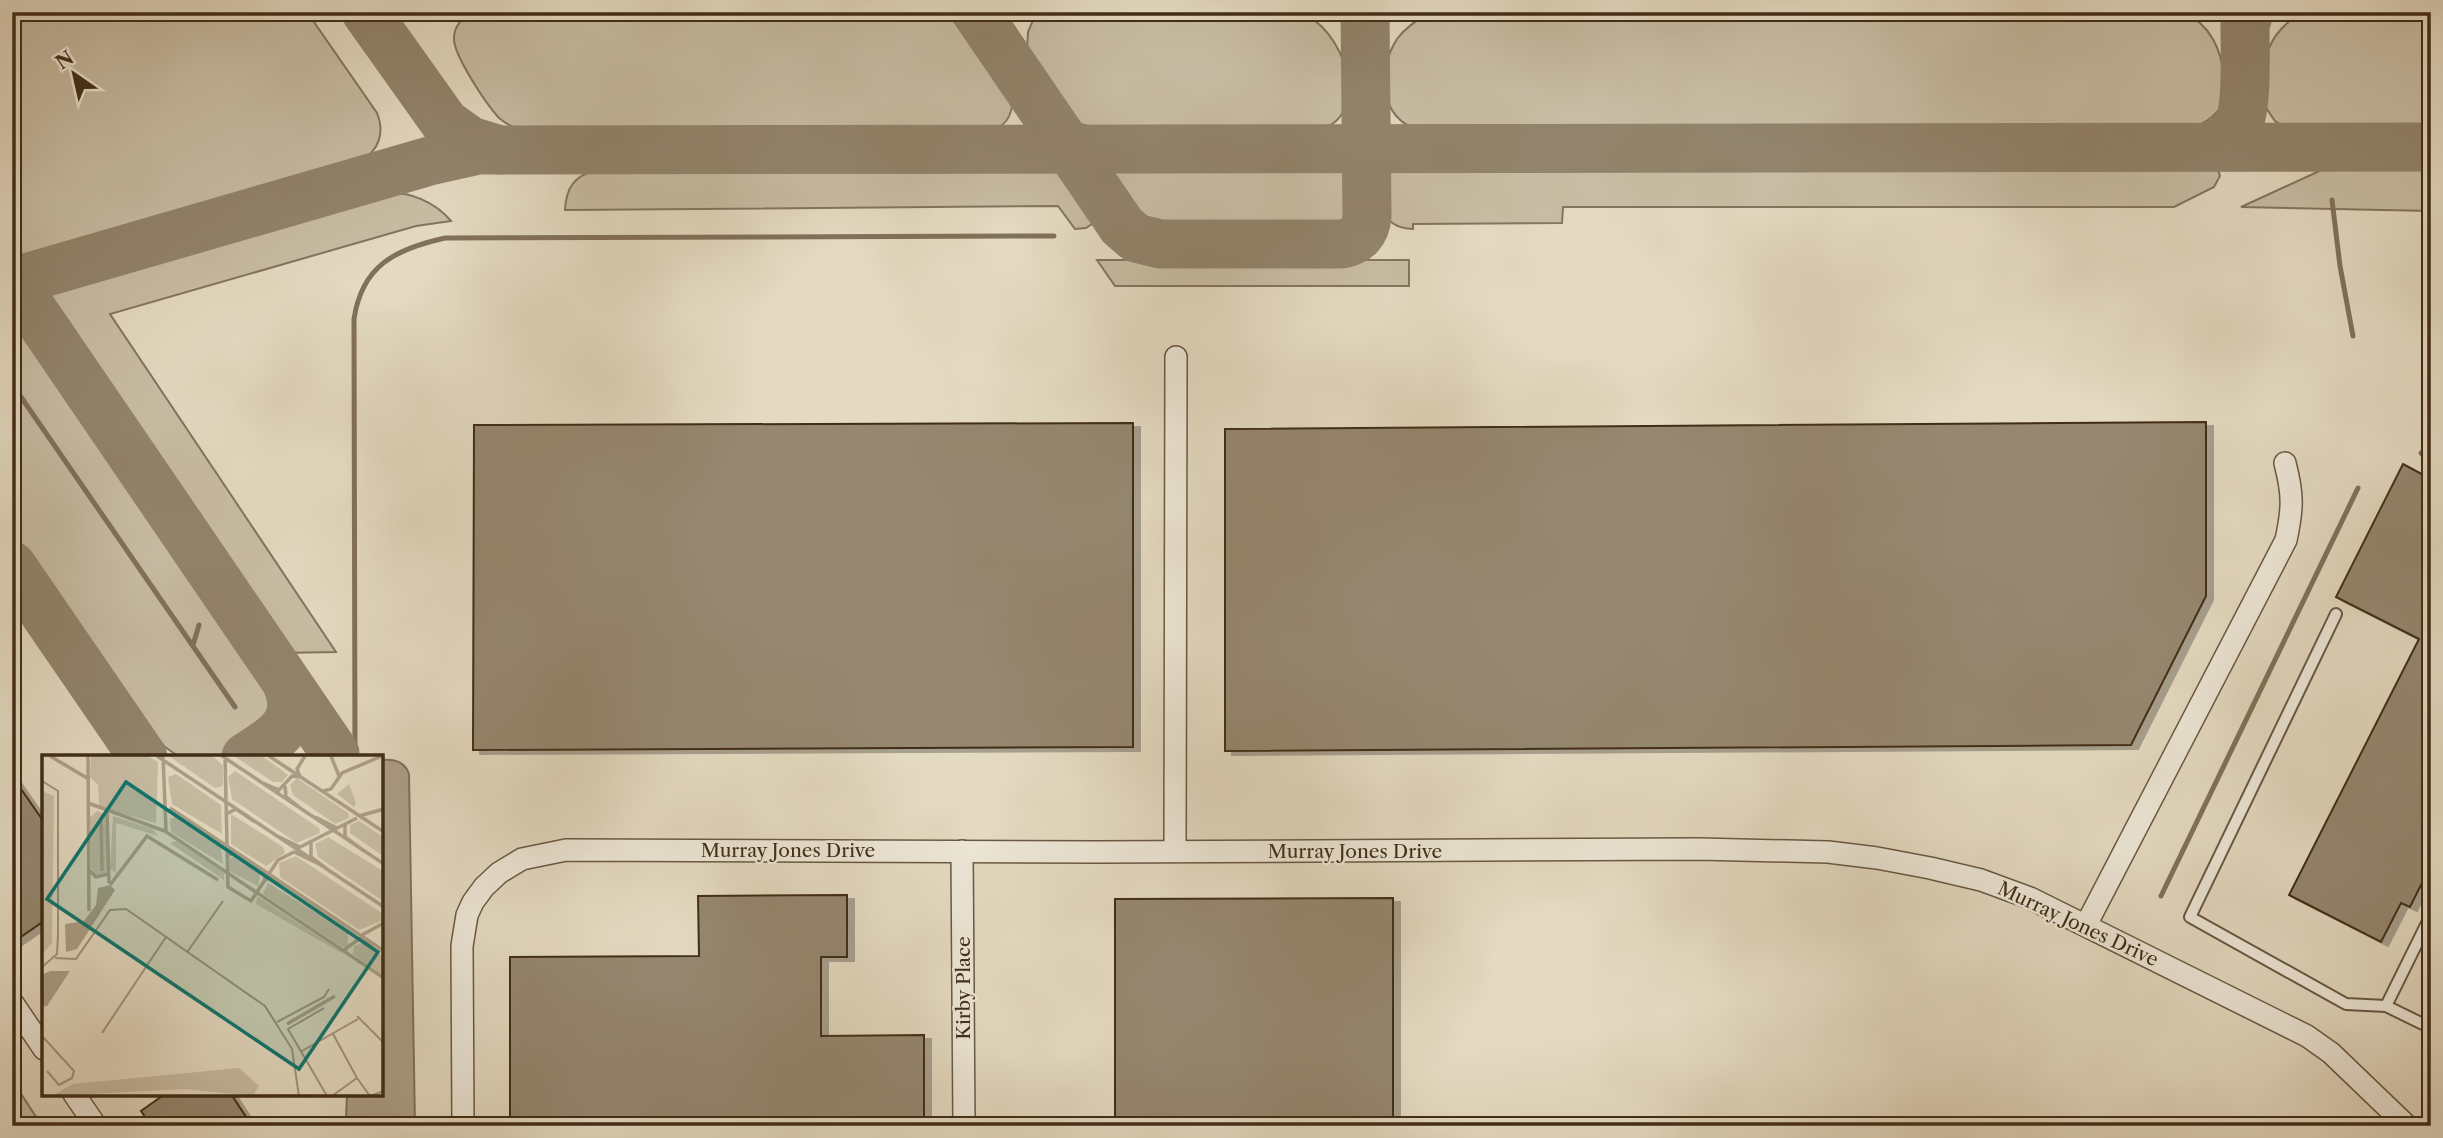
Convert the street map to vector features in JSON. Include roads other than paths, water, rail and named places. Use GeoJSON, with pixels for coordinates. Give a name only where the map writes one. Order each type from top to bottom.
{"type":"FeatureCollection","features":[{"type":"Feature","properties":{"kind":"street"},"geometry":{"type":"LineString","coordinates":[[1175,851],[1176,357]]}},
{"type":"Feature","properties":{"kind":"street"},"geometry":{"type":"LineString","coordinates":[[2086,925],[2286,540],[2292,510],[2291,486],[2285,463]]}},
{"type":"Feature","properties":{"kind":"street","name":"Murray Jones Drive"},"geometry":{"type":"LineString","coordinates":[[463,1126],[464,927],[473,902],[484,887],[499,873],[522,859],[566,850],[1711,849],[1828,852],[1877,858],[1981,880],[2030,898],[2307,1035],[2331,1053],[2407,1126]]}},
{"type":"Feature","properties":{"kind":"street","name":"Kirby Place"},"geometry":{"type":"LineString","coordinates":[[962,851],[964,1126]]}},
{"type":"Feature","properties":{"kind":"street"},"geometry":{"type":"LineString","coordinates":[[12,1002],[42,1046]]}},
{"type":"Feature","properties":{"kind":"street"},"geometry":{"type":"LineString","coordinates":[[75,1096],[96,1126]]}},
{"type":"Feature","properties":{"kind":"lane"},"geometry":{"type":"LineString","coordinates":[[2336,614],[2190,917],[2346,1004],[2386,1006],[2431,1028]]}},
{"type":"Feature","properties":{"kind":"lane"},"geometry":{"type":"LineString","coordinates":[[2386,1006],[2431,915]]}},
{"type":"Feature","properties":{"kind":"waterway"},"geometry":{"type":"LineString","coordinates":[[2332,200],[2340,266],[2353,336]]}},
{"type":"Feature","properties":{"kind":"waterway"},"geometry":{"type":"LineString","coordinates":[[355,755],[354,319],[365,285],[384,262],[411,248],[445,238],[1054,236]]}},
{"type":"Feature","properties":{"kind":"waterway"},"geometry":{"type":"LineString","coordinates":[[12,384],[235,707]]}},
{"type":"Feature","properties":{"kind":"waterway"},"geometry":{"type":"LineString","coordinates":[[2421,453],[2431,465]]}},
{"type":"Feature","properties":{"kind":"waterway"},"geometry":{"type":"LineString","coordinates":[[2161,896],[2358,488]]}},
{"type":"Feature","properties":{"kind":"waterway"},"geometry":{"type":"LineString","coordinates":[[193,645],[199,625]]}}]}
